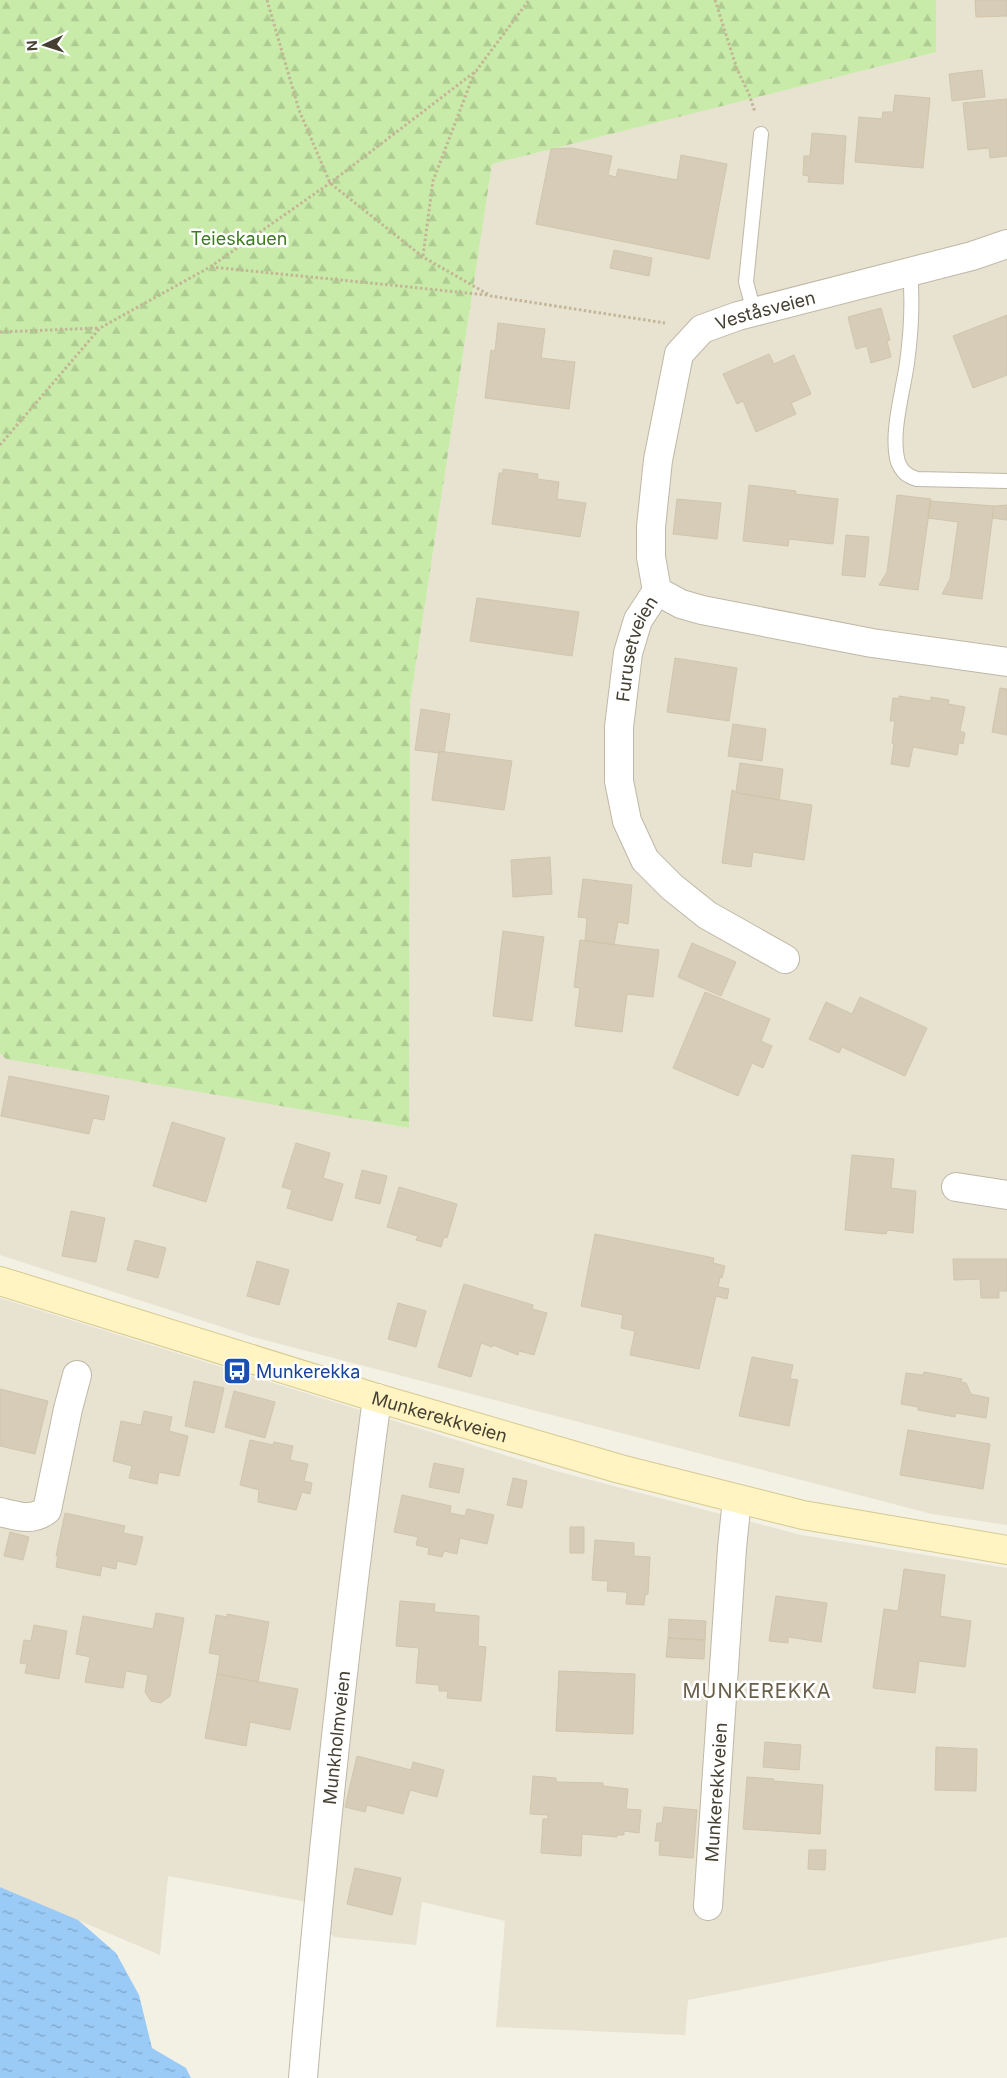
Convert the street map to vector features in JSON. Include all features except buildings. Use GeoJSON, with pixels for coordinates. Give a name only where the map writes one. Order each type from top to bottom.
{"type":"FeatureCollection","features":[{"type":"Feature","properties":{"kind":"main road","name":"Munkerekkveien"},"geometry":{"type":"LineString","coordinates":[[0,1282],[377,1398],[620,1469],[803,1515],[1007,1550]]}},
{"type":"Feature","properties":{"kind":"street","name":"Veståsveien"},"geometry":{"type":"LineString","coordinates":[[657,591],[651,557],[651,527],[658,460],[678,354],[702,329],[754,312],[972,256],[1007,244]]}},
{"type":"Feature","properties":{"kind":"street","name":"Furusetveien"},"geometry":{"type":"LineString","coordinates":[[785,960],[707,915],[672,888],[645,860],[627,821],[619,781],[619,728],[627,662],[638,620],[657,591],[681,604],[702,610],[872,643],[1007,662]]}},
{"type":"Feature","properties":{"kind":"street"},"geometry":{"type":"LineString","coordinates":[[956,1187],[1007,1195]]}},
{"type":"Feature","properties":{"kind":"street"},"geometry":{"type":"LineString","coordinates":[[0,1512],[30,1518],[40,1516],[47,1510],[77,1375]]}},
{"type":"Feature","properties":{"kind":"street","name":"Munkholmveien"},"geometry":{"type":"LineString","coordinates":[[303,2078],[317,1909],[362,1509],[377,1398]]}},
{"type":"Feature","properties":{"kind":"street","name":"Munkerekkveien"},"geometry":{"type":"LineString","coordinates":[[708,1906],[732,1548],[737,1499]]}},
{"type":"Feature","properties":{"kind":"lane"},"geometry":{"type":"LineString","coordinates":[[754,312],[746,282],[761,134]]}},
{"type":"Feature","properties":{"kind":"lane"},"geometry":{"type":"LineString","coordinates":[[910,272],[913,297],[907,362],[896,444],[898,461],[902,470],[907,476],[917,479],[1007,481]]}},
{"type":"Feature","properties":{"kind":"path"},"geometry":{"type":"LineString","coordinates":[[267,0],[299,110],[330,183],[423,257],[491,296]]}},
{"type":"Feature","properties":{"kind":"path"},"geometry":{"type":"LineString","coordinates":[[423,257],[433,181],[476,71],[529,0]]}},
{"type":"Feature","properties":{"kind":"path"},"geometry":{"type":"LineString","coordinates":[[715,0],[738,69],[750,94],[761,134]]}},
{"type":"Feature","properties":{"kind":"path"},"geometry":{"type":"LineString","coordinates":[[0,444],[100,328],[210,267],[330,183],[476,71]]}},
{"type":"Feature","properties":{"kind":"path"},"geometry":{"type":"LineString","coordinates":[[210,267],[491,296],[702,329]]}},
{"type":"Feature","properties":{"kind":"path"},"geometry":{"type":"LineString","coordinates":[[0,332],[100,328]]}},
{"type":"Feature","properties":{"kind":"shaded area"},"geometry":{"type":"Polygon","coordinates":[[[936,0],[1007,0],[1007,1525],[932,1514],[253,1337],[0,1255],[0,1053],[7,1059],[409,1128],[410,703],[492,164],[935,52],[936,0]]]}},
{"type":"Feature","properties":{"kind":"shaded area"},"geometry":{"type":"Polygon","coordinates":[[[0,1298],[556,1471],[801,1535],[1007,1568],[1007,1937],[688,2000],[685,2035],[496,2027],[505,1921],[422,1902],[416,1945],[334,1937],[303,1901],[168,1876],[160,1955],[0,1887],[0,1298]]]}},
{"type":"Feature","properties":{"kind":"green space","name":"Teieskauen"},"geometry":{"type":"Polygon","coordinates":[[[0,0],[936,0],[936,52],[492,164],[410,703],[409,1128],[6,1059],[0,1053],[0,0]]]}},
{"type":"Feature","properties":{"kind":"water"},"geometry":{"type":"Polygon","coordinates":[[[0,1887],[78,1920],[116,1953],[139,1995],[152,2048],[186,2068],[191,2078],[0,2078],[0,1887]]]}},
{"type":"Feature","properties":{"kind":"place","name":"Munkerekka"},"geometry":{"type":"Point","coordinates":[237,1371]}},
{"type":"Feature","properties":{"kind":"district","name":"MUNKEREKKA"},"geometry":{"type":"Point","coordinates":[757,1691]}}]}
